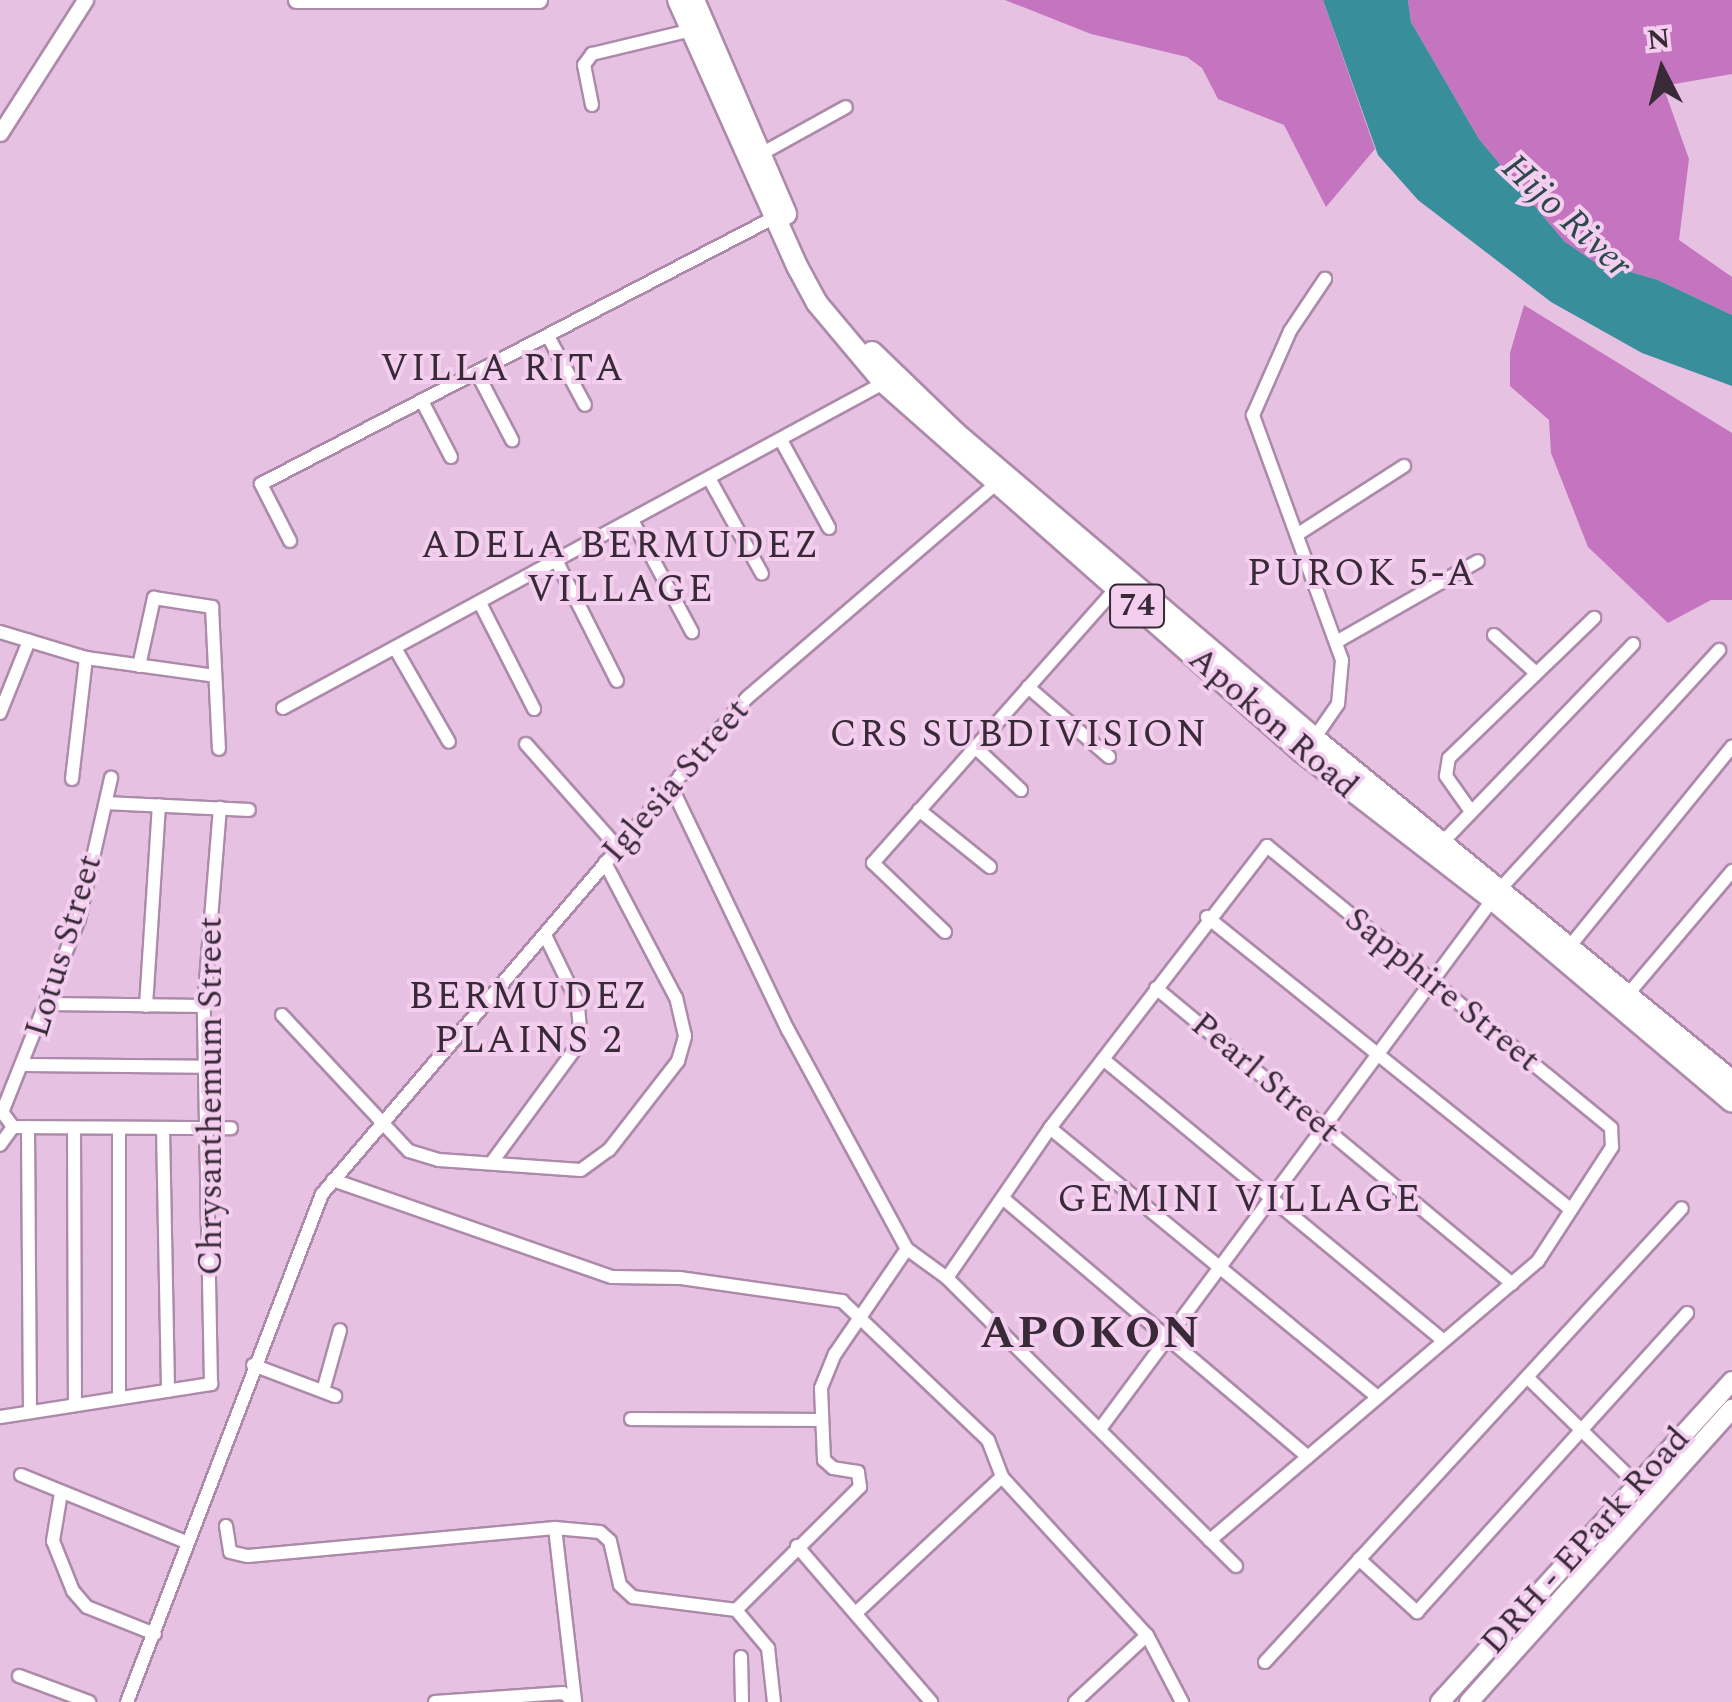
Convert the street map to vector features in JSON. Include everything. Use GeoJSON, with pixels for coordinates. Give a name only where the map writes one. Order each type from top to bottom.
{"type":"FeatureCollection","features":[{"type":"Feature","properties":{"kind":"highway","name":"Apokon Road"},"geometry":{"type":"LineString","coordinates":[[678,0],[759,154],[780,215]]}},
{"type":"Feature","properties":{"kind":"highway","name":"Apokon Road"},"geometry":{"type":"LineString","coordinates":[[694,0],[696,29],[780,215],[828,297],[890,379],[999,480],[1309,746],[1496,894],[1570,946],[1732,1081]]}},
{"type":"Feature","properties":{"kind":"highway","name":"Apokon Road"},"geometry":{"type":"LineString","coordinates":[[1496,894],[1732,1102]]}},
{"type":"Feature","properties":{"kind":"main road","name":"DRH - EPark Road"},"geometry":{"type":"LineString","coordinates":[[1440,1702],[1732,1381]]}},
{"type":"Feature","properties":{"kind":"main road","name":"DRH - EPark Road"},"geometry":{"type":"LineString","coordinates":[[1469,1702],[1732,1409]]}},
{"type":"Feature","properties":{"kind":"street"},"geometry":{"type":"LineString","coordinates":[[1,128],[86,0]]}},
{"type":"Feature","properties":{"kind":"street"},"geometry":{"type":"LineString","coordinates":[[296,0],[540,0]]}},
{"type":"Feature","properties":{"kind":"street"},"geometry":{"type":"LineString","coordinates":[[592,104],[584,66],[592,54],[696,29]]}},
{"type":"Feature","properties":{"kind":"street"},"geometry":{"type":"LineString","coordinates":[[759,154],[846,108]]}},
{"type":"Feature","properties":{"kind":"street"},"geometry":{"type":"LineString","coordinates":[[290,541],[261,484],[780,215]]}},
{"type":"Feature","properties":{"kind":"street"},"geometry":{"type":"LineString","coordinates":[[1309,746],[1343,689],[1338,642],[1253,415],[1290,332],[1325,279]]}},
{"type":"Feature","properties":{"kind":"street"},"geometry":{"type":"LineString","coordinates":[[548,336],[585,404]]}},
{"type":"Feature","properties":{"kind":"street"},"geometry":{"type":"LineString","coordinates":[[477,373],[512,440]]}},
{"type":"Feature","properties":{"kind":"street"},"geometry":{"type":"LineString","coordinates":[[283,708],[782,442],[890,379]]}},
{"type":"Feature","properties":{"kind":"street"},"geometry":{"type":"LineString","coordinates":[[422,401],[451,457]]}},
{"type":"Feature","properties":{"kind":"street"},"geometry":{"type":"LineString","coordinates":[[782,442],[829,528]]}},
{"type":"Feature","properties":{"kind":"street"},"geometry":{"type":"LineString","coordinates":[[1298,534],[1404,466]]}},
{"type":"Feature","properties":{"kind":"street"},"geometry":{"type":"LineString","coordinates":[[710,480],[762,574]]}},
{"type":"Feature","properties":{"kind":"street","name":"Iglesia Street"},"geometry":{"type":"LineString","coordinates":[[127,1702],[308,1221],[333,1180],[617,848],[777,669],[999,480]]}},
{"type":"Feature","properties":{"kind":"street"},"geometry":{"type":"LineString","coordinates":[[632,522],[692,632]]}},
{"type":"Feature","properties":{"kind":"street"},"geometry":{"type":"LineString","coordinates":[[1338,642],[1478,561]]}},
{"type":"Feature","properties":{"kind":"street"},"geometry":{"type":"LineString","coordinates":[[556,562],[618,681]]}},
{"type":"Feature","properties":{"kind":"street"},"geometry":{"type":"LineString","coordinates":[[945,932],[873,863],[1122,582]]}},
{"type":"Feature","properties":{"kind":"street"},"geometry":{"type":"LineString","coordinates":[[140,666],[148,607],[162,597],[212,607],[219,749]]}},
{"type":"Feature","properties":{"kind":"street"},"geometry":{"type":"LineString","coordinates":[[480,603],[534,709]]}},
{"type":"Feature","properties":{"kind":"street"},"geometry":{"type":"LineString","coordinates":[[1470,810],[1446,776],[1445,763],[1594,618]]}},
{"type":"Feature","properties":{"kind":"street"},"geometry":{"type":"LineString","coordinates":[[0,632],[86,658],[215,676]]}},
{"type":"Feature","properties":{"kind":"street"},"geometry":{"type":"LineString","coordinates":[[1494,634],[1536,673]]}},
{"type":"Feature","properties":{"kind":"street"},"geometry":{"type":"LineString","coordinates":[[0,713],[30,641]]}},
{"type":"Feature","properties":{"kind":"street"},"geometry":{"type":"LineString","coordinates":[[1437,848],[1633,644]]}},
{"type":"Feature","properties":{"kind":"street"},"geometry":{"type":"LineString","coordinates":[[395,648],[450,742]]}},
{"type":"Feature","properties":{"kind":"street"},"geometry":{"type":"LineString","coordinates":[[1100,1429],[1274,1200],[1496,894],[1719,650]]}},
{"type":"Feature","properties":{"kind":"street"},"geometry":{"type":"LineString","coordinates":[[72,780],[86,658]]}},
{"type":"Feature","properties":{"kind":"street"},"geometry":{"type":"LineString","coordinates":[[1028,687],[1110,757]]}},
{"type":"Feature","properties":{"kind":"street"},"geometry":{"type":"LineString","coordinates":[[526,744],[617,848]]}},
{"type":"Feature","properties":{"kind":"street"},"geometry":{"type":"LineString","coordinates":[[975,747],[1021,790]]}},
{"type":"Feature","properties":{"kind":"street"},"geometry":{"type":"LineString","coordinates":[[1570,946],[1732,748]]}},
{"type":"Feature","properties":{"kind":"street","name":"Lotus Street"},"geometry":{"type":"LineString","coordinates":[[1,1110],[26,1065],[78,919],[111,778]]}},
{"type":"Feature","properties":{"kind":"street"},"geometry":{"type":"LineString","coordinates":[[671,786],[788,1030],[906,1249],[947,1278],[1236,1566]]}},
{"type":"Feature","properties":{"kind":"street"},"geometry":{"type":"LineString","coordinates":[[106,803],[249,810]]}},
{"type":"Feature","properties":{"kind":"street"},"geometry":{"type":"LineString","coordinates":[[146,1006],[159,805]]}},
{"type":"Feature","properties":{"kind":"street","name":"Chrysanthemum Street"},"geometry":{"type":"LineString","coordinates":[[168,1390],[211,1384],[204,1006],[220,808]]}},
{"type":"Feature","properties":{"kind":"street"},"geometry":{"type":"LineString","coordinates":[[920,810],[990,867]]}},
{"type":"Feature","properties":{"kind":"street","name":"Sapphire Street"},"geometry":{"type":"LineString","coordinates":[[1207,917],[1266,846],[1614,1137],[1570,1209]]}},
{"type":"Feature","properties":{"kind":"street"},"geometry":{"type":"LineString","coordinates":[[282,1014],[383,1126],[421,1157],[566,1172],[597,1161],[684,1049],[676,998],[605,863]]}},
{"type":"Feature","properties":{"kind":"street"},"geometry":{"type":"LineString","coordinates":[[1629,993],[1732,871]]}},
{"type":"Feature","properties":{"kind":"street"},"geometry":{"type":"LineString","coordinates":[[947,1278],[1005,1200],[1050,1128],[1207,917],[1570,1209],[1550,1247],[1512,1284],[1210,1540]]}},
{"type":"Feature","properties":{"kind":"street"},"geometry":{"type":"LineString","coordinates":[[492,1162],[581,1041],[578,1004],[545,934]]}},
{"type":"Feature","properties":{"kind":"street","name":"Pearl Street"},"geometry":{"type":"LineString","coordinates":[[1156,988],[1512,1284]]}},
{"type":"Feature","properties":{"kind":"street"},"geometry":{"type":"LineString","coordinates":[[49,1004],[204,1006]]}},
{"type":"Feature","properties":{"kind":"street"},"geometry":{"type":"LineString","coordinates":[[1103,1059],[1443,1340]]}},
{"type":"Feature","properties":{"kind":"street"},"geometry":{"type":"LineString","coordinates":[[26,1065],[204,1067]]}},
{"type":"Feature","properties":{"kind":"street"},"geometry":{"type":"LineString","coordinates":[[1,1110],[21,1127],[230,1128]]}},
{"type":"Feature","properties":{"kind":"street"},"geometry":{"type":"LineString","coordinates":[[0,1145],[21,1127]]}},
{"type":"Feature","properties":{"kind":"street"},"geometry":{"type":"LineString","coordinates":[[21,1127],[30,1412]]}},
{"type":"Feature","properties":{"kind":"street"},"geometry":{"type":"LineString","coordinates":[[74,1128],[75,1405]]}},
{"type":"Feature","properties":{"kind":"street"},"geometry":{"type":"LineString","coordinates":[[119,1128],[119,1398]]}},
{"type":"Feature","properties":{"kind":"street"},"geometry":{"type":"LineString","coordinates":[[0,1416],[168,1390],[164,1128]]}},
{"type":"Feature","properties":{"kind":"street"},"geometry":{"type":"LineString","coordinates":[[1050,1128],[1377,1397]]}},
{"type":"Feature","properties":{"kind":"street"},"geometry":{"type":"LineString","coordinates":[[333,1180],[612,1277],[805,1292],[842,1301],[976,1426],[1002,1478],[1147,1635],[1182,1702]]}},
{"type":"Feature","properties":{"kind":"street"},"geometry":{"type":"LineString","coordinates":[[1005,1200],[1308,1457]]}},
{"type":"Feature","properties":{"kind":"street"},"geometry":{"type":"LineString","coordinates":[[1266,1662],[1682,1208]]}},
{"type":"Feature","properties":{"kind":"street"},"geometry":{"type":"LineString","coordinates":[[736,1610],[862,1480],[858,1472],[828,1466],[821,1420],[824,1374],[906,1249]]}},
{"type":"Feature","properties":{"kind":"street"},"geometry":{"type":"LineString","coordinates":[[1359,1559],[1417,1612],[1687,1313]]}},
{"type":"Feature","properties":{"kind":"street"},"geometry":{"type":"LineString","coordinates":[[253,1365],[329,1393],[340,1330]]}},
{"type":"Feature","properties":{"kind":"street"},"geometry":{"type":"LineString","coordinates":[[1527,1378],[1651,1498]]}},
{"type":"Feature","properties":{"kind":"street"},"geometry":{"type":"LineString","coordinates":[[631,1419],[821,1420]]}},
{"type":"Feature","properties":{"kind":"street"},"geometry":{"type":"LineString","coordinates":[[21,1475],[186,1542]]}},
{"type":"Feature","properties":{"kind":"street"},"geometry":{"type":"LineString","coordinates":[[857,1612],[1002,1478]]}},
{"type":"Feature","properties":{"kind":"street"},"geometry":{"type":"LineString","coordinates":[[61,1493],[53,1541],[73,1591],[87,1607],[155,1634]]}},
{"type":"Feature","properties":{"kind":"street"},"geometry":{"type":"LineString","coordinates":[[226,1526],[230,1552],[248,1556],[555,1528],[606,1536],[620,1585],[634,1596],[736,1610],[768,1648],[774,1702]]}},
{"type":"Feature","properties":{"kind":"street"},"geometry":{"type":"LineString","coordinates":[[555,1528],[575,1702]]}},
{"type":"Feature","properties":{"kind":"street"},"geometry":{"type":"LineString","coordinates":[[797,1546],[932,1702]]}},
{"type":"Feature","properties":{"kind":"street"},"geometry":{"type":"LineString","coordinates":[[1076,1702],[1147,1635]]}},
{"type":"Feature","properties":{"kind":"street"},"geometry":{"type":"LineString","coordinates":[[740,1657],[742,1702]]}},
{"type":"Feature","properties":{"kind":"street"},"geometry":{"type":"LineString","coordinates":[[19,1676],[88,1702]]}},
{"type":"Feature","properties":{"kind":"street"},"geometry":{"type":"LineString","coordinates":[[434,1702],[563,1693],[575,1702]]}},
{"type":"Feature","properties":{"kind":"shaded area"},"geometry":{"type":"Polygon","coordinates":[[[1005,0],[1323,0],[1375,149],[1326,207],[1284,125],[1218,99],[1202,68],[1187,57],[1091,34],[1005,0]]]}},
{"type":"Feature","properties":{"kind":"shaded area"},"geometry":{"type":"Polygon","coordinates":[[[1323,0],[1408,0],[1411,22],[1479,139],[1564,241],[1593,261],[1658,280],[1732,315],[1732,386],[1642,353],[1551,302],[1418,200],[1378,155],[1323,0]]]}},
{"type":"Feature","properties":{"kind":"shaded area"},"geometry":{"type":"Polygon","coordinates":[[[1408,0],[1732,0],[1732,74],[1663,86],[1689,159],[1679,240],[1732,277],[1732,315],[1658,280],[1593,261],[1564,241],[1479,139],[1411,22],[1408,0]]]}},
{"type":"Feature","properties":{"kind":"shaded area"},"geometry":{"type":"Polygon","coordinates":[[[1524,305],[1732,433],[1732,600],[1711,600],[1668,623],[1588,547],[1551,453],[1549,420],[1510,386],[1510,353],[1524,305]]]}},
{"type":"Feature","properties":{"kind":"district","name":"VILLA RITA"},"geometry":{"type":"Point","coordinates":[503,370]}},
{"type":"Feature","properties":{"kind":"district","name":"ADELA BERMUDEZ VILLAGE"},"geometry":{"type":"Point","coordinates":[621,569]}},
{"type":"Feature","properties":{"kind":"district","name":"PUROK 5-A"},"geometry":{"type":"Point","coordinates":[1362,575]}},
{"type":"Feature","properties":{"kind":"district","name":"CRS SUBDIVISION"},"geometry":{"type":"Point","coordinates":[1019,736]}},
{"type":"Feature","properties":{"kind":"district","name":"BERMUDEZ PLAINS 2"},"geometry":{"type":"Point","coordinates":[529,1020]}},
{"type":"Feature","properties":{"kind":"district","name":"GEMINI VILLAGE"},"geometry":{"type":"Point","coordinates":[1240,1201]}},
{"type":"Feature","properties":{"kind":"district","name":"APOKON"},"geometry":{"type":"Point","coordinates":[1091,1334]}},
{"type":"Feature","properties":{"kind":"water label","name":"Hijo River"},"geometry":{"type":"Point","coordinates":[1566,217]}}]}
